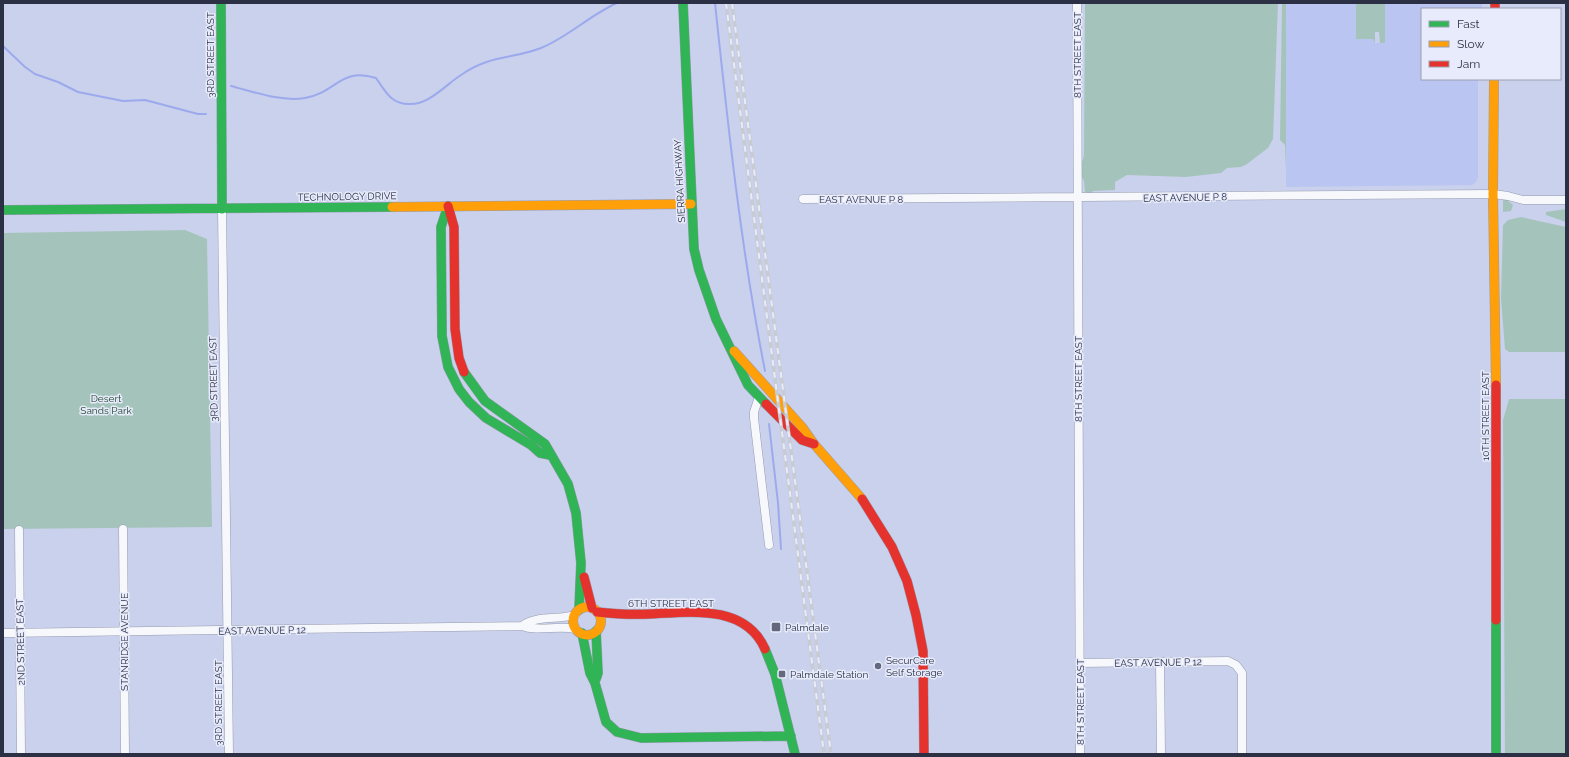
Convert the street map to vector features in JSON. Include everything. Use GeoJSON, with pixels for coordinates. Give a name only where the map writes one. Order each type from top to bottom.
{"type":"FeatureCollection","features":[{"type":"Feature","properties":{"kind":"main road","name":"3RD STREET EAST"},"geometry":{"type":"LineString","coordinates":[[221,3],[222,209]]}},
{"type":"Feature","properties":{"kind":"main road","name":"SIERRA HIGHWAY"},"geometry":{"type":"LineString","coordinates":[[683,3],[691,204],[694,249],[699,270],[716,319],[733,350],[737,365],[748,385],[802,440],[814,444]]}},
{"type":"Feature","properties":{"kind":"main road","name":"10TH STREET EAST"},"geometry":{"type":"LineString","coordinates":[[1494,80],[1493,194],[1496,362],[1496,754]]}},
{"type":"Feature","properties":{"kind":"main road","name":"TECHNOLOGY DRIVE"},"geometry":{"type":"LineString","coordinates":[[3,210],[691,204]]}},
{"type":"Feature","properties":{"kind":"main road"},"geometry":{"type":"LineString","coordinates":[[448,206],[441,226],[442,336],[448,367],[459,389],[469,402],[486,418],[531,445],[540,453],[550,455]]}},
{"type":"Feature","properties":{"kind":"main road"},"geometry":{"type":"LineString","coordinates":[[448,206],[454,227],[456,344],[465,373],[485,401],[545,444],[568,484],[573,496],[581,563],[595,610],[601,620],[596,631],[598,673],[595,682]]}},
{"type":"Feature","properties":{"kind":"main road","name":"SIERRA HIGHWAY"},"geometry":{"type":"LineString","coordinates":[[733,350],[743,359],[786,411],[802,427],[814,444],[867,505],[892,547],[907,582],[916,615],[923,651],[924,754]]}},
{"type":"Feature","properties":{"kind":"main road"},"geometry":{"type":"LineString","coordinates":[[581,563],[577,612],[573,622],[587,647],[590,674],[595,682],[599,708],[606,723],[613,730],[626,736],[641,738],[791,736]]}},
{"type":"Feature","properties":{"kind":"main road"},"geometry":{"type":"LineString","coordinates":[[577,612],[588,607],[595,610]]}},
{"type":"Feature","properties":{"kind":"main road","name":"6TH STREET EAST"},"geometry":{"type":"LineString","coordinates":[[595,610],[616,614],[699,612],[716,614],[737,620],[752,628],[764,641],[772,657],[795,754]]}},
{"type":"Feature","properties":{"kind":"main road"},"geometry":{"type":"LineString","coordinates":[[579,631],[589,634],[596,631]]}},
{"type":"Feature","properties":{"kind":"street","name":"8TH STREET EAST"},"geometry":{"type":"LineString","coordinates":[[1077,3],[1080,754]]}},
{"type":"Feature","properties":{"kind":"street","name":"EAST AVENUE P 8"},"geometry":{"type":"LineString","coordinates":[[803,199],[1493,194],[1523,200],[1566,200]]}},
{"type":"Feature","properties":{"kind":"street","name":"3RD STREET EAST"},"geometry":{"type":"LineString","coordinates":[[222,209],[229,754]]}},
{"type":"Feature","properties":{"kind":"street"},"geometry":{"type":"LineString","coordinates":[[759,397],[754,412],[754,418],[769,545]]}},
{"type":"Feature","properties":{"kind":"street","name":"STANRIDGE AVENUE"},"geometry":{"type":"LineString","coordinates":[[123,529],[125,754]]}},
{"type":"Feature","properties":{"kind":"street","name":"2ND STREET EAST"},"geometry":{"type":"LineString","coordinates":[[19,530],[21,754]]}},
{"type":"Feature","properties":{"kind":"street","name":"EAST AVENUE P 12"},"geometry":{"type":"LineString","coordinates":[[522,626],[529,620],[561,618],[577,612]]}},
{"type":"Feature","properties":{"kind":"street","name":"EAST AVENUE P 12"},"geometry":{"type":"LineString","coordinates":[[3,633],[522,626],[529,628],[562,626],[579,631]]}},
{"type":"Feature","properties":{"kind":"street","name":"EAST AVENUE P 12"},"geometry":{"type":"LineString","coordinates":[[1080,663],[1228,661],[1236,664],[1242,673],[1242,754]]}},
{"type":"Feature","properties":{"kind":"street"},"geometry":{"type":"LineString","coordinates":[[1160,662],[1161,754]]}},
{"type":"Feature","properties":{"kind":"shaded area"},"geometry":{"type":"Polygon","coordinates":[[[1286,3],[1356,3],[1356,39],[1373,39],[1375,43],[1385,43],[1385,3],[1482,3],[1482,8],[1421,8],[1421,80],[1478,80],[1478,177],[1476,182],[1472,185],[1286,187],[1286,3]]]}},
{"type":"Feature","properties":{"kind":"green space"},"geometry":{"type":"Polygon","coordinates":[[[1085,3],[1278,3],[1273,139],[1268,148],[1247,164],[1241,167],[1227,168],[1221,173],[1186,177],[1127,175],[1115,182],[1115,190],[1093,191],[1091,194],[1085,192],[1084,181],[1081,175],[1081,165],[1084,156],[1085,3]]]}},
{"type":"Feature","properties":{"kind":"green space"},"geometry":{"type":"Polygon","coordinates":[[[1282,3],[1286,3],[1286,170],[1285,145],[1280,140],[1282,3]]]}},
{"type":"Feature","properties":{"kind":"green space"},"geometry":{"type":"Polygon","coordinates":[[[1356,3],[1385,3],[1385,43],[1380,43],[1379,32],[1375,32],[1375,43],[1373,39],[1356,39],[1356,3]]]}},
{"type":"Feature","properties":{"kind":"green space"},"geometry":{"type":"Polygon","coordinates":[[[1503,199],[1506,199],[1513,205],[1511,211],[1503,212],[1503,199]]]}},
{"type":"Feature","properties":{"kind":"green space"},"geometry":{"type":"Polygon","coordinates":[[[1566,209],[1566,222],[1546,215],[1546,212],[1566,209]]]}},
{"type":"Feature","properties":{"kind":"green space"},"geometry":{"type":"Polygon","coordinates":[[[1521,217],[1566,227],[1566,352],[1509,352],[1505,349],[1501,299],[1503,225],[1508,220],[1521,217]]]}},
{"type":"Feature","properties":{"kind":"green space","name":"Desert Sands Park"},"geometry":{"type":"Polygon","coordinates":[[[185,230],[207,239],[212,527],[3,529],[3,233],[185,230]]]}},
{"type":"Feature","properties":{"kind":"green space"},"geometry":{"type":"Polygon","coordinates":[[[1509,399],[1566,399],[1566,754],[1505,754],[1503,420],[1509,399]]]}},
{"type":"Feature","properties":{"kind":"waterway"},"geometry":{"type":"LineString","coordinates":[[231,86],[277,98],[296,99],[315,95],[346,78],[364,75],[376,78],[389,96],[398,102],[409,104],[417,103],[424,101],[438,93],[458,77],[474,67],[493,60],[541,48],[617,3]]}},
{"type":"Feature","properties":{"kind":"waterway"},"geometry":{"type":"LineString","coordinates":[[715,3],[742,233],[756,325],[765,371]]}},
{"type":"Feature","properties":{"kind":"waterway"},"geometry":{"type":"LineString","coordinates":[[3,46],[25,67],[35,74],[58,82],[78,92],[123,101],[145,100],[198,114],[206,114]]}},
{"type":"Feature","properties":{"kind":"waterway"},"geometry":{"type":"LineString","coordinates":[[769,424],[778,503],[781,549]]}},
{"type":"Feature","properties":{"kind":"railway"},"geometry":{"type":"LineString","coordinates":[[726,3],[824,754]]}},
{"type":"Feature","properties":{"kind":"railway"},"geometry":{"type":"LineString","coordinates":[[732,3],[831,754]]}},
{"type":"Feature","properties":{"kind":"traffic: fast"},"geometry":{"type":"LineString","coordinates":[[221,3],[222,209]]}},
{"type":"Feature","properties":{"kind":"traffic: fast"},"geometry":{"type":"LineString","coordinates":[[683,3],[694,249],[699,270],[716,319],[748,385],[766,404]]}},
{"type":"Feature","properties":{"kind":"traffic: fast"},"geometry":{"type":"LineString","coordinates":[[448,206],[441,227],[442,336],[448,367],[459,389],[469,402],[486,418],[531,445],[540,453],[550,455]]}},
{"type":"Feature","properties":{"kind":"traffic: fast"},"geometry":{"type":"LineString","coordinates":[[3,210],[392,207]]}},
{"type":"Feature","properties":{"kind":"traffic: fast"},"geometry":{"type":"LineString","coordinates":[[464,372],[485,401],[545,444],[568,484],[576,513],[581,563],[579,610]]}},
{"type":"Feature","properties":{"kind":"traffic: fast"},"geometry":{"type":"LineString","coordinates":[[1496,620],[1496,754]]}},
{"type":"Feature","properties":{"kind":"traffic: fast"},"geometry":{"type":"LineString","coordinates":[[596,631],[598,673],[596,679]]}},
{"type":"Feature","properties":{"kind":"traffic: fast"},"geometry":{"type":"LineString","coordinates":[[582,633],[590,673],[595,683],[606,722],[617,732],[641,738],[791,736]]}},
{"type":"Feature","properties":{"kind":"traffic: fast"},"geometry":{"type":"LineString","coordinates":[[765,649],[775,674],[795,754]]}},
{"type":"Feature","properties":{"kind":"traffic: slow"},"geometry":{"type":"LineString","coordinates":[[1494,80],[1493,194],[1496,385]]}},
{"type":"Feature","properties":{"kind":"traffic: slow"},"geometry":{"type":"LineString","coordinates":[[392,207],[691,204]]}},
{"type":"Feature","properties":{"kind":"traffic: slow"},"geometry":{"type":"LineString","coordinates":[[734,351],[802,427],[814,444],[862,499]]}},
{"type":"Feature","properties":{"kind":"traffic: slow"},"geometry":{"type":"LineString","coordinates":[[587,607],[597,611],[601,621],[597,631],[587,635],[577,631],[573,621],[577,611],[587,607]]}},
{"type":"Feature","properties":{"kind":"traffic: jam"},"geometry":{"type":"LineString","coordinates":[[1495,3],[1495,8]]}},
{"type":"Feature","properties":{"kind":"traffic: jam"},"geometry":{"type":"LineString","coordinates":[[448,206],[454,227],[455,329],[459,358],[464,372]]}},
{"type":"Feature","properties":{"kind":"traffic: jam"},"geometry":{"type":"LineString","coordinates":[[1496,385],[1496,620]]}},
{"type":"Feature","properties":{"kind":"traffic: jam"},"geometry":{"type":"LineString","coordinates":[[766,404],[802,440],[814,444]]}},
{"type":"Feature","properties":{"kind":"traffic: jam"},"geometry":{"type":"LineString","coordinates":[[862,499],[892,547],[907,581],[916,615],[923,651],[924,754]]}},
{"type":"Feature","properties":{"kind":"traffic: jam"},"geometry":{"type":"LineString","coordinates":[[584,577],[592,608]]}},
{"type":"Feature","properties":{"kind":"traffic: jam"},"geometry":{"type":"LineString","coordinates":[[597,612],[617,614],[699,612],[715,614],[744,624],[756,634],[765,649]]}},
{"type":"Feature","properties":{"kind":"place","name":"Palmdale"},"geometry":{"type":"Point","coordinates":[776,627]}},
{"type":"Feature","properties":{"kind":"place","name":"SecurCare Self Storage"},"geometry":{"type":"Point","coordinates":[878,666]}},
{"type":"Feature","properties":{"kind":"place","name":"Palmdale Station"},"geometry":{"type":"Point","coordinates":[782,674]}}]}
